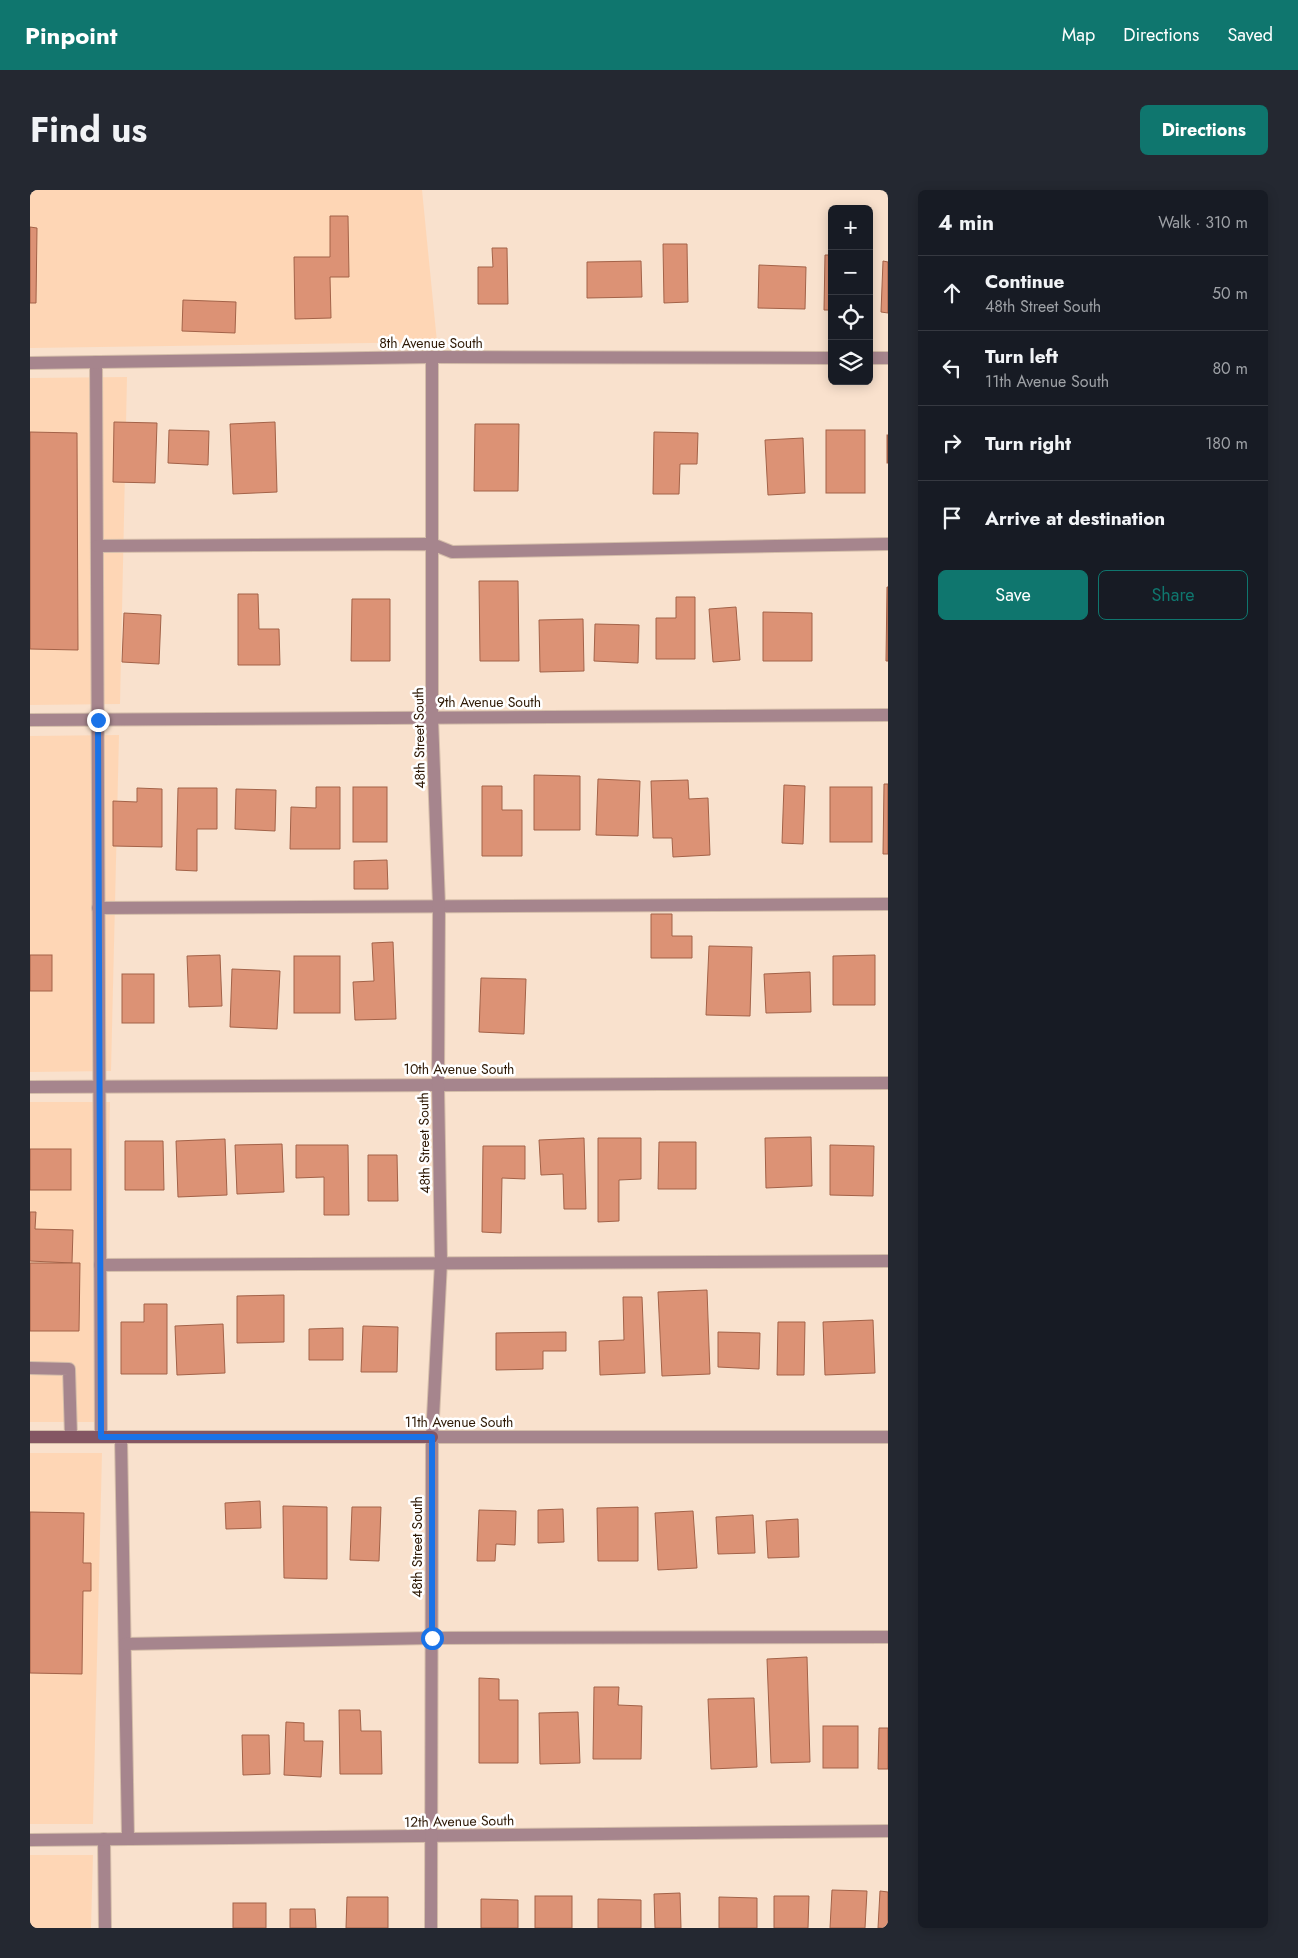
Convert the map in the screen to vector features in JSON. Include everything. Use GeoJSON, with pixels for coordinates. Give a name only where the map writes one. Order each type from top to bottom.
{"type":"FeatureCollection","features":[{"type":"Feature","properties":{"kind":"street","name":"8th Avenue South"},"geometry":{"type":"LineString","coordinates":[[30,363],[432,357],[828,358]]}},
{"type":"Feature","properties":{"kind":"street","name":"48th Street South"},"geometry":{"type":"LineString","coordinates":[[432,357],[432,718],[439,905],[438,1084],[441,1262],[432,1437],[432,1928]]}},
{"type":"Feature","properties":{"kind":"street"},"geometry":{"type":"LineString","coordinates":[[873,358],[888,358]]}},
{"type":"Feature","properties":{"kind":"street"},"geometry":{"type":"LineString","coordinates":[[96,362],[101,1437]]}},
{"type":"Feature","properties":{"kind":"street"},"geometry":{"type":"LineString","coordinates":[[97,546],[432,544],[452,552],[888,544]]}},
{"type":"Feature","properties":{"kind":"street","name":"9th Avenue South"},"geometry":{"type":"LineString","coordinates":[[30,720],[888,715]]}},
{"type":"Feature","properties":{"kind":"street"},"geometry":{"type":"LineString","coordinates":[[98,908],[888,904]]}},
{"type":"Feature","properties":{"kind":"street","name":"10th Avenue South"},"geometry":{"type":"LineString","coordinates":[[30,1087],[888,1083]]}},
{"type":"Feature","properties":{"kind":"street"},"geometry":{"type":"LineString","coordinates":[[100,1265],[888,1260]]}},
{"type":"Feature","properties":{"kind":"street"},"geometry":{"type":"LineString","coordinates":[[30,1368],[69,1368],[71,1437]]}},
{"type":"Feature","properties":{"kind":"street","name":"11th Avenue South"},"geometry":{"type":"LineString","coordinates":[[30,1437],[888,1437]]}},
{"type":"Feature","properties":{"kind":"street"},"geometry":{"type":"LineString","coordinates":[[122,1437],[128,1838]]}},
{"type":"Feature","properties":{"kind":"street"},"geometry":{"type":"LineString","coordinates":[[125,1644],[432,1638],[888,1637]]}},
{"type":"Feature","properties":{"kind":"street","name":"12th Avenue South"},"geometry":{"type":"LineString","coordinates":[[30,1840],[888,1831]]}},
{"type":"Feature","properties":{"kind":"street"},"geometry":{"type":"LineString","coordinates":[[104,1839],[105,1928]]}},
{"type":"Feature","properties":{"kind":"shaded area"},"geometry":{"type":"Polygon","coordinates":[[[30,190],[422,190],[437,342],[30,348],[30,190]]]}},
{"type":"Feature","properties":{"kind":"shaded area"},"geometry":{"type":"Polygon","coordinates":[[[127,377],[120,704],[30,705],[30,378],[127,377]]]}},
{"type":"Feature","properties":{"kind":"shaded area"},"geometry":{"type":"Polygon","coordinates":[[[119,735],[111,1071],[30,1072],[30,736],[119,735]]]}},
{"type":"Feature","properties":{"kind":"shaded area"},"geometry":{"type":"Polygon","coordinates":[[[30,1102],[110,1102],[103,1422],[30,1422],[30,1102]]]}},
{"type":"Feature","properties":{"kind":"shaded area"},"geometry":{"type":"Polygon","coordinates":[[[30,1453],[102,1453],[93,1824],[30,1824],[30,1453]]]}},
{"type":"Feature","properties":{"kind":"shaded area"},"geometry":{"type":"Polygon","coordinates":[[[30,1855],[93,1855],[91,1928],[30,1928],[30,1855]]]}},
{"type":"Feature","properties":{"kind":"building"},"geometry":{"type":"Polygon","coordinates":[[[330,216],[348,216],[349,277],[330,277],[331,318],[295,319],[294,257],[330,257],[330,216]]]}},
{"type":"Feature","properties":{"kind":"building"},"geometry":{"type":"Polygon","coordinates":[[[30,227],[37,228],[36,303],[30,303],[30,227]]]}},
{"type":"Feature","properties":{"kind":"building"},"geometry":{"type":"Polygon","coordinates":[[[663,244],[687,244],[688,302],[664,303],[663,244]]]}},
{"type":"Feature","properties":{"kind":"building"},"geometry":{"type":"Polygon","coordinates":[[[492,248],[507,248],[508,304],[478,304],[478,267],[493,267],[492,248]]]}},
{"type":"Feature","properties":{"kind":"building"},"geometry":{"type":"Polygon","coordinates":[[[825,255],[828,255],[828,310],[824,310],[825,255]]]}},
{"type":"Feature","properties":{"kind":"building"},"geometry":{"type":"Polygon","coordinates":[[[641,261],[642,297],[587,298],[587,262],[641,261]]]}},
{"type":"Feature","properties":{"kind":"building"},"geometry":{"type":"Polygon","coordinates":[[[883,261],[888,262],[888,313],[881,312],[883,261]]]}},
{"type":"Feature","properties":{"kind":"building"},"geometry":{"type":"Polygon","coordinates":[[[759,265],[806,267],[805,309],[758,308],[759,265]]]}},
{"type":"Feature","properties":{"kind":"building"},"geometry":{"type":"Polygon","coordinates":[[[183,300],[236,302],[235,333],[182,331],[183,300]]]}},
{"type":"Feature","properties":{"kind":"building"},"geometry":{"type":"Polygon","coordinates":[[[114,422],[157,423],[155,483],[113,482],[114,422]]]}},
{"type":"Feature","properties":{"kind":"building"},"geometry":{"type":"Polygon","coordinates":[[[275,422],[277,492],[233,494],[230,424],[275,422]]]}},
{"type":"Feature","properties":{"kind":"building"},"geometry":{"type":"Polygon","coordinates":[[[475,424],[519,424],[518,491],[474,491],[475,424]]]}},
{"type":"Feature","properties":{"kind":"building"},"geometry":{"type":"Polygon","coordinates":[[[169,430],[209,431],[208,465],[168,463],[169,430]]]}},
{"type":"Feature","properties":{"kind":"building"},"geometry":{"type":"Polygon","coordinates":[[[826,430],[865,430],[865,493],[826,493],[826,430]]]}},
{"type":"Feature","properties":{"kind":"building"},"geometry":{"type":"Polygon","coordinates":[[[30,432],[77,433],[78,650],[30,649],[30,432]]]}},
{"type":"Feature","properties":{"kind":"building"},"geometry":{"type":"Polygon","coordinates":[[[654,432],[698,433],[697,464],[680,464],[679,494],[653,494],[654,432]]]}},
{"type":"Feature","properties":{"kind":"building"},"geometry":{"type":"Polygon","coordinates":[[[888,435],[888,463],[887,463],[888,435]]]}},
{"type":"Feature","properties":{"kind":"building"},"geometry":{"type":"Polygon","coordinates":[[[803,438],[805,493],[768,495],[765,440],[803,438]]]}},
{"type":"Feature","properties":{"kind":"building"},"geometry":{"type":"Polygon","coordinates":[[[479,581],[518,581],[519,661],[480,661],[479,581]]]}},
{"type":"Feature","properties":{"kind":"building"},"geometry":{"type":"Polygon","coordinates":[[[887,587],[888,661],[886,661],[887,587]]]}},
{"type":"Feature","properties":{"kind":"building"},"geometry":{"type":"Polygon","coordinates":[[[238,594],[258,594],[259,629],[279,629],[280,665],[238,665],[238,594]]]}},
{"type":"Feature","properties":{"kind":"building"},"geometry":{"type":"Polygon","coordinates":[[[676,597],[695,597],[695,659],[656,659],[656,618],[676,618],[676,597]]]}},
{"type":"Feature","properties":{"kind":"building"},"geometry":{"type":"Polygon","coordinates":[[[352,599],[390,599],[390,661],[351,661],[352,599]]]}},
{"type":"Feature","properties":{"kind":"building"},"geometry":{"type":"Polygon","coordinates":[[[736,607],[740,660],[713,662],[709,609],[736,607]]]}},
{"type":"Feature","properties":{"kind":"building"},"geometry":{"type":"Polygon","coordinates":[[[763,612],[812,613],[812,661],[763,661],[763,612]]]}},
{"type":"Feature","properties":{"kind":"building"},"geometry":{"type":"Polygon","coordinates":[[[124,613],[161,615],[159,664],[122,662],[124,613]]]}},
{"type":"Feature","properties":{"kind":"building"},"geometry":{"type":"Polygon","coordinates":[[[583,619],[584,671],[540,672],[539,620],[583,619]]]}},
{"type":"Feature","properties":{"kind":"building"},"geometry":{"type":"Polygon","coordinates":[[[595,624],[639,625],[638,663],[594,661],[595,624]]]}},
{"type":"Feature","properties":{"kind":"building"},"geometry":{"type":"Polygon","coordinates":[[[534,775],[580,776],[580,830],[534,830],[534,775]]]}},
{"type":"Feature","properties":{"kind":"building"},"geometry":{"type":"Polygon","coordinates":[[[598,779],[640,781],[638,836],[596,835],[598,779]]]}},
{"type":"Feature","properties":{"kind":"building"},"geometry":{"type":"Polygon","coordinates":[[[688,780],[689,799],[708,798],[710,855],[673,857],[672,838],[653,838],[651,781],[688,780]]]}},
{"type":"Feature","properties":{"kind":"building"},"geometry":{"type":"Polygon","coordinates":[[[884,784],[888,784],[888,854],[883,854],[884,784]]]}},
{"type":"Feature","properties":{"kind":"building"},"geometry":{"type":"Polygon","coordinates":[[[784,785],[805,786],[803,844],[782,843],[784,785]]]}},
{"type":"Feature","properties":{"kind":"building"},"geometry":{"type":"Polygon","coordinates":[[[482,786],[502,786],[502,810],[522,810],[522,856],[482,856],[482,786]]]}},
{"type":"Feature","properties":{"kind":"building"},"geometry":{"type":"Polygon","coordinates":[[[316,787],[340,787],[340,849],[290,849],[291,807],[316,808],[316,787]]]}},
{"type":"Feature","properties":{"kind":"building"},"geometry":{"type":"Polygon","coordinates":[[[353,787],[387,787],[387,842],[353,842],[353,787]]]}},
{"type":"Feature","properties":{"kind":"building"},"geometry":{"type":"Polygon","coordinates":[[[830,787],[872,787],[872,842],[830,842],[830,787]]]}},
{"type":"Feature","properties":{"kind":"building"},"geometry":{"type":"Polygon","coordinates":[[[137,788],[162,789],[162,847],[113,846],[113,801],[137,802],[137,788]]]}},
{"type":"Feature","properties":{"kind":"building"},"geometry":{"type":"Polygon","coordinates":[[[178,788],[217,788],[217,829],[197,829],[197,871],[176,870],[178,788]]]}},
{"type":"Feature","properties":{"kind":"building"},"geometry":{"type":"Polygon","coordinates":[[[236,789],[276,790],[275,831],[235,829],[236,789]]]}},
{"type":"Feature","properties":{"kind":"building"},"geometry":{"type":"Polygon","coordinates":[[[387,860],[388,889],[354,889],[354,861],[387,860]]]}},
{"type":"Feature","properties":{"kind":"building"},"geometry":{"type":"Polygon","coordinates":[[[651,914],[672,914],[672,936],[692,936],[692,958],[651,958],[651,914]]]}},
{"type":"Feature","properties":{"kind":"building"},"geometry":{"type":"Polygon","coordinates":[[[393,942],[396,1019],[355,1020],[353,982],[374,981],[372,943],[393,942]]]}},
{"type":"Feature","properties":{"kind":"building"},"geometry":{"type":"Polygon","coordinates":[[[709,946],[752,947],[750,1016],[706,1015],[709,946]]]}},
{"type":"Feature","properties":{"kind":"building"},"geometry":{"type":"Polygon","coordinates":[[[30,955],[52,955],[52,991],[30,991],[30,955]]]}},
{"type":"Feature","properties":{"kind":"building"},"geometry":{"type":"Polygon","coordinates":[[[220,955],[222,1006],[189,1007],[187,956],[220,955]]]}},
{"type":"Feature","properties":{"kind":"building"},"geometry":{"type":"Polygon","coordinates":[[[875,955],[875,1005],[833,1005],[833,956],[875,955]]]}},
{"type":"Feature","properties":{"kind":"building"},"geometry":{"type":"Polygon","coordinates":[[[294,956],[340,956],[340,1013],[294,1013],[294,956]]]}},
{"type":"Feature","properties":{"kind":"building"},"geometry":{"type":"Polygon","coordinates":[[[232,969],[280,971],[277,1029],[230,1027],[232,969]]]}},
{"type":"Feature","properties":{"kind":"building"},"geometry":{"type":"Polygon","coordinates":[[[810,972],[811,1012],[766,1013],[764,974],[810,972]]]}},
{"type":"Feature","properties":{"kind":"building"},"geometry":{"type":"Polygon","coordinates":[[[122,974],[154,974],[154,1023],[122,1023],[122,974]]]}},
{"type":"Feature","properties":{"kind":"building"},"geometry":{"type":"Polygon","coordinates":[[[481,978],[526,979],[524,1034],[479,1032],[481,978]]]}},
{"type":"Feature","properties":{"kind":"building"},"geometry":{"type":"Polygon","coordinates":[[[811,1137],[812,1186],[766,1188],[765,1138],[811,1137]]]}},
{"type":"Feature","properties":{"kind":"building"},"geometry":{"type":"Polygon","coordinates":[[[584,1138],[586,1209],[564,1209],[563,1174],[541,1175],[539,1140],[584,1138]]]}},
{"type":"Feature","properties":{"kind":"building"},"geometry":{"type":"Polygon","coordinates":[[[598,1138],[641,1138],[641,1179],[619,1180],[619,1221],[598,1222],[598,1138]]]}},
{"type":"Feature","properties":{"kind":"building"},"geometry":{"type":"Polygon","coordinates":[[[225,1139],[227,1195],[178,1197],[176,1141],[225,1139]]]}},
{"type":"Feature","properties":{"kind":"building"},"geometry":{"type":"Polygon","coordinates":[[[125,1141],[163,1141],[164,1190],[125,1190],[125,1141]]]}},
{"type":"Feature","properties":{"kind":"building"},"geometry":{"type":"Polygon","coordinates":[[[659,1142],[696,1142],[696,1189],[658,1189],[659,1142]]]}},
{"type":"Feature","properties":{"kind":"building"},"geometry":{"type":"Polygon","coordinates":[[[282,1144],[284,1192],[237,1194],[235,1145],[282,1144]]]}},
{"type":"Feature","properties":{"kind":"building"},"geometry":{"type":"Polygon","coordinates":[[[296,1145],[348,1145],[349,1215],[324,1215],[324,1177],[296,1178],[296,1145]]]}},
{"type":"Feature","properties":{"kind":"building"},"geometry":{"type":"Polygon","coordinates":[[[830,1145],[874,1146],[873,1196],[830,1195],[830,1145]]]}},
{"type":"Feature","properties":{"kind":"building"},"geometry":{"type":"Polygon","coordinates":[[[483,1146],[525,1146],[525,1179],[502,1178],[501,1233],[482,1232],[483,1146]]]}},
{"type":"Feature","properties":{"kind":"building"},"geometry":{"type":"Polygon","coordinates":[[[30,1149],[71,1149],[71,1190],[30,1190],[30,1149]]]}},
{"type":"Feature","properties":{"kind":"building"},"geometry":{"type":"Polygon","coordinates":[[[368,1155],[397,1155],[398,1201],[368,1201],[368,1155]]]}},
{"type":"Feature","properties":{"kind":"building"},"geometry":{"type":"Polygon","coordinates":[[[30,1212],[36,1212],[35,1229],[73,1230],[72,1263],[30,1261],[30,1212]]]}},
{"type":"Feature","properties":{"kind":"building"},"geometry":{"type":"Polygon","coordinates":[[[30,1263],[80,1263],[79,1331],[30,1331],[30,1263]]]}},
{"type":"Feature","properties":{"kind":"building"},"geometry":{"type":"Polygon","coordinates":[[[707,1290],[710,1374],[662,1376],[658,1292],[707,1290]]]}},
{"type":"Feature","properties":{"kind":"building"},"geometry":{"type":"Polygon","coordinates":[[[284,1295],[284,1342],[237,1343],[237,1296],[284,1295]]]}},
{"type":"Feature","properties":{"kind":"building"},"geometry":{"type":"Polygon","coordinates":[[[623,1297],[642,1297],[645,1373],[600,1375],[599,1341],[624,1340],[623,1297]]]}},
{"type":"Feature","properties":{"kind":"building"},"geometry":{"type":"Polygon","coordinates":[[[144,1304],[167,1304],[167,1374],[121,1374],[121,1322],[144,1322],[144,1304]]]}},
{"type":"Feature","properties":{"kind":"building"},"geometry":{"type":"Polygon","coordinates":[[[873,1320],[875,1373],[825,1375],[823,1322],[873,1320]]]}},
{"type":"Feature","properties":{"kind":"building"},"geometry":{"type":"Polygon","coordinates":[[[778,1322],[805,1322],[804,1375],[777,1375],[778,1322]]]}},
{"type":"Feature","properties":{"kind":"building"},"geometry":{"type":"Polygon","coordinates":[[[223,1324],[225,1373],[177,1375],[175,1326],[223,1324]]]}},
{"type":"Feature","properties":{"kind":"building"},"geometry":{"type":"Polygon","coordinates":[[[363,1326],[398,1327],[397,1372],[361,1372],[363,1326]]]}},
{"type":"Feature","properties":{"kind":"building"},"geometry":{"type":"Polygon","coordinates":[[[343,1328],[343,1360],[309,1360],[309,1329],[343,1328]]]}},
{"type":"Feature","properties":{"kind":"building"},"geometry":{"type":"Polygon","coordinates":[[[566,1332],[566,1351],[543,1351],[543,1369],[496,1370],[496,1333],[566,1332]]]}},
{"type":"Feature","properties":{"kind":"building"},"geometry":{"type":"Polygon","coordinates":[[[718,1332],[760,1333],[759,1369],[718,1367],[718,1332]]]}},
{"type":"Feature","properties":{"kind":"building"},"geometry":{"type":"Polygon","coordinates":[[[260,1501],[261,1528],[226,1529],[225,1503],[260,1501]]]}},
{"type":"Feature","properties":{"kind":"building"},"geometry":{"type":"Polygon","coordinates":[[[283,1506],[327,1507],[327,1579],[284,1578],[283,1506]]]}},
{"type":"Feature","properties":{"kind":"building"},"geometry":{"type":"Polygon","coordinates":[[[352,1507],[381,1507],[379,1561],[350,1560],[352,1507]]]}},
{"type":"Feature","properties":{"kind":"building"},"geometry":{"type":"Polygon","coordinates":[[[638,1507],[638,1561],[598,1561],[597,1508],[638,1507]]]}},
{"type":"Feature","properties":{"kind":"building"},"geometry":{"type":"Polygon","coordinates":[[[563,1509],[564,1542],[538,1543],[538,1510],[563,1509]]]}},
{"type":"Feature","properties":{"kind":"building"},"geometry":{"type":"Polygon","coordinates":[[[479,1510],[516,1511],[515,1545],[496,1544],[495,1561],[477,1561],[479,1510]]]}},
{"type":"Feature","properties":{"kind":"building"},"geometry":{"type":"Polygon","coordinates":[[[693,1511],[697,1568],[658,1570],[655,1513],[693,1511]]]}},
{"type":"Feature","properties":{"kind":"building"},"geometry":{"type":"Polygon","coordinates":[[[30,1512],[84,1513],[83,1563],[91,1563],[91,1591],[83,1591],[82,1674],[30,1673],[30,1512]]]}},
{"type":"Feature","properties":{"kind":"building"},"geometry":{"type":"Polygon","coordinates":[[[753,1515],[755,1553],[718,1554],[716,1517],[753,1515]]]}},
{"type":"Feature","properties":{"kind":"building"},"geometry":{"type":"Polygon","coordinates":[[[798,1519],[799,1557],[768,1558],[766,1521],[798,1519]]]}},
{"type":"Feature","properties":{"kind":"building"},"geometry":{"type":"Polygon","coordinates":[[[807,1657],[810,1762],[771,1763],[767,1659],[807,1657]]]}},
{"type":"Feature","properties":{"kind":"building"},"geometry":{"type":"Polygon","coordinates":[[[479,1678],[499,1679],[499,1700],[518,1700],[518,1763],[479,1763],[479,1678]]]}},
{"type":"Feature","properties":{"kind":"building"},"geometry":{"type":"Polygon","coordinates":[[[594,1687],[619,1687],[618,1705],[642,1706],[641,1759],[593,1759],[594,1687]]]}},
{"type":"Feature","properties":{"kind":"building"},"geometry":{"type":"Polygon","coordinates":[[[754,1698],[757,1767],[711,1769],[708,1699],[754,1698]]]}},
{"type":"Feature","properties":{"kind":"building"},"geometry":{"type":"Polygon","coordinates":[[[339,1710],[360,1710],[361,1731],[381,1731],[382,1774],[340,1774],[339,1710]]]}},
{"type":"Feature","properties":{"kind":"building"},"geometry":{"type":"Polygon","coordinates":[[[578,1712],[580,1763],[540,1764],[539,1713],[578,1712]]]}},
{"type":"Feature","properties":{"kind":"building"},"geometry":{"type":"Polygon","coordinates":[[[286,1722],[304,1723],[304,1741],[323,1741],[321,1777],[284,1775],[286,1722]]]}},
{"type":"Feature","properties":{"kind":"building"},"geometry":{"type":"Polygon","coordinates":[[[823,1726],[858,1726],[858,1768],[823,1768],[823,1726]]]}},
{"type":"Feature","properties":{"kind":"building"},"geometry":{"type":"Polygon","coordinates":[[[879,1728],[888,1728],[888,1769],[878,1769],[879,1728]]]}},
{"type":"Feature","properties":{"kind":"building"},"geometry":{"type":"Polygon","coordinates":[[[242,1735],[269,1735],[270,1774],[243,1775],[242,1735]]]}},
{"type":"Feature","properties":{"kind":"building"},"geometry":{"type":"Polygon","coordinates":[[[832,1890],[867,1891],[865,1928],[830,1928],[832,1890]]]}},
{"type":"Feature","properties":{"kind":"building"},"geometry":{"type":"Polygon","coordinates":[[[880,1891],[888,1892],[888,1928],[878,1928],[880,1891]]]}},
{"type":"Feature","properties":{"kind":"building"},"geometry":{"type":"Polygon","coordinates":[[[680,1893],[681,1928],[655,1928],[654,1894],[680,1893]]]}},
{"type":"Feature","properties":{"kind":"building"},"geometry":{"type":"Polygon","coordinates":[[[535,1896],[572,1896],[572,1928],[535,1928],[535,1896]]]}},
{"type":"Feature","properties":{"kind":"building"},"geometry":{"type":"Polygon","coordinates":[[[774,1896],[809,1896],[808,1928],[774,1928],[774,1896]]]}},
{"type":"Feature","properties":{"kind":"building"},"geometry":{"type":"Polygon","coordinates":[[[347,1897],[388,1897],[388,1928],[346,1928],[347,1897]]]}},
{"type":"Feature","properties":{"kind":"building"},"geometry":{"type":"Polygon","coordinates":[[[719,1897],[757,1898],[757,1928],[719,1928],[719,1897]]]}},
{"type":"Feature","properties":{"kind":"building"},"geometry":{"type":"Polygon","coordinates":[[[481,1899],[518,1900],[518,1928],[481,1928],[481,1899]]]}},
{"type":"Feature","properties":{"kind":"building"},"geometry":{"type":"Polygon","coordinates":[[[598,1899],[641,1900],[641,1928],[598,1928],[598,1899]]]}},
{"type":"Feature","properties":{"kind":"building"},"geometry":{"type":"Polygon","coordinates":[[[233,1903],[266,1903],[266,1928],[233,1928],[233,1903]]]}},
{"type":"Feature","properties":{"kind":"building"},"geometry":{"type":"Polygon","coordinates":[[[290,1909],[315,1909],[316,1928],[290,1928],[290,1909]]]}},
{"type":"Feature","properties":{"kind":"route"},"geometry":{"type":"LineString","coordinates":[[98,720],[101,1437],[432,1437],[432,1638]]}}]}
